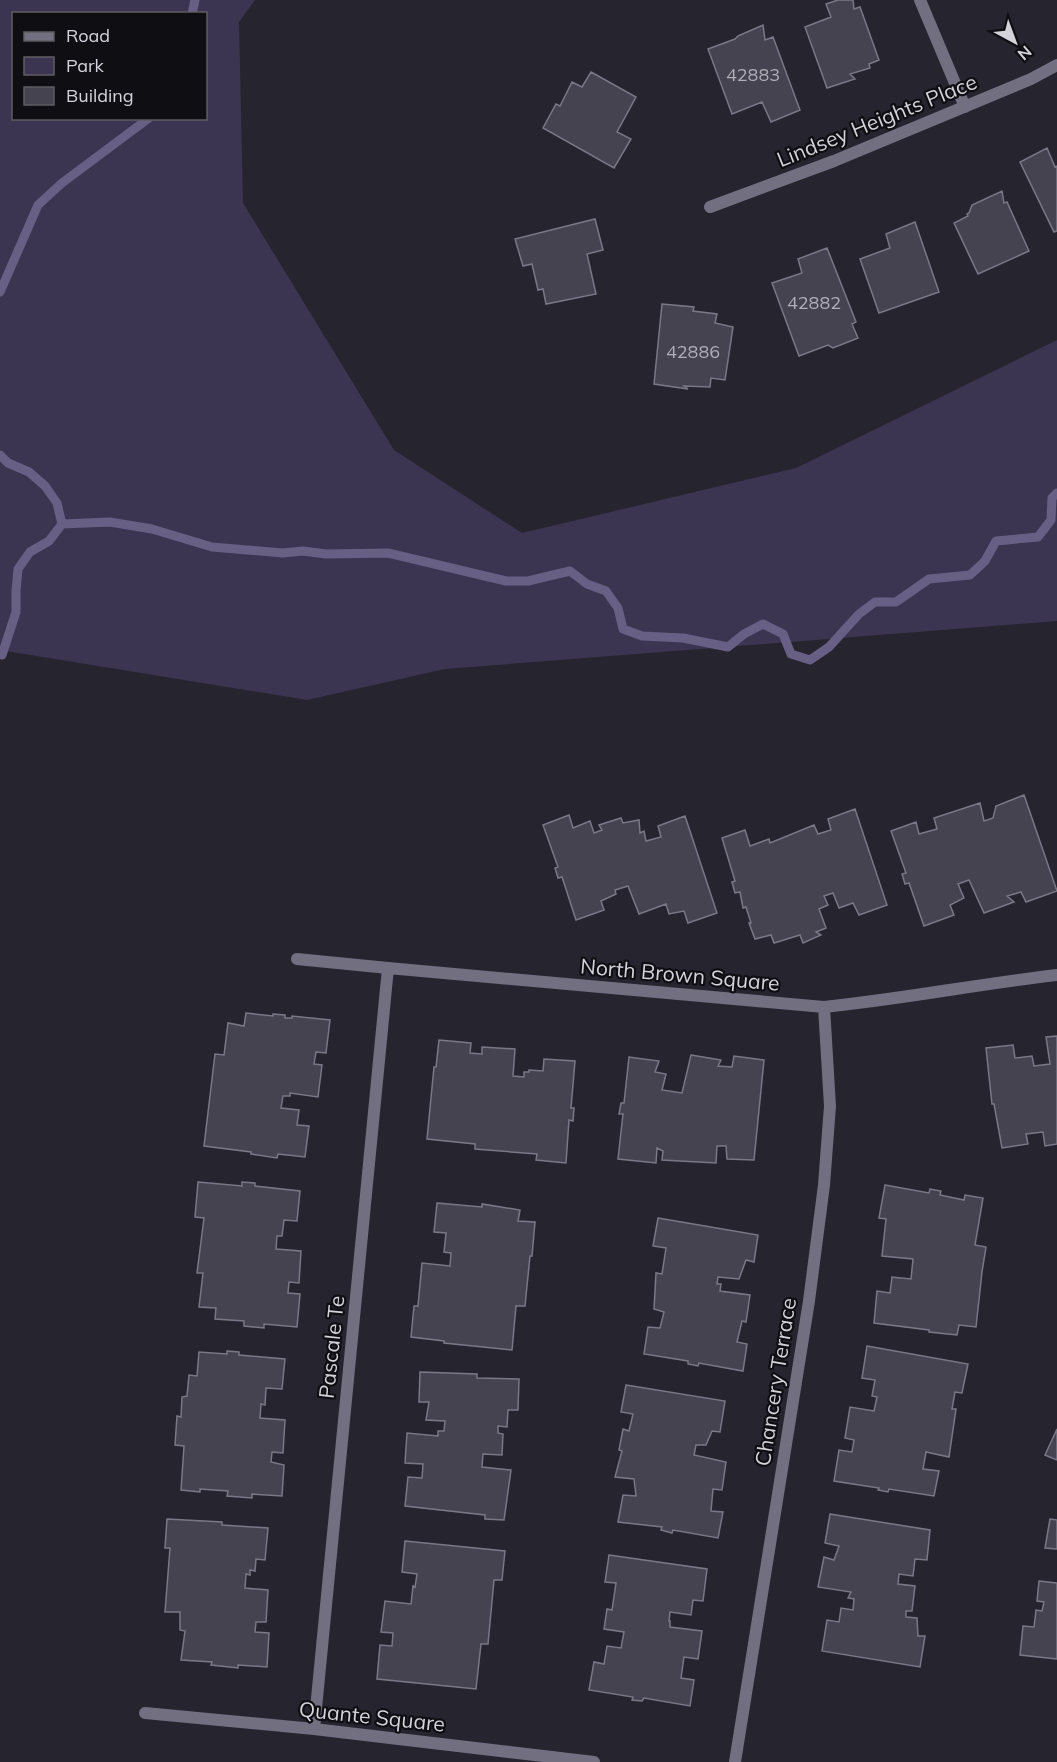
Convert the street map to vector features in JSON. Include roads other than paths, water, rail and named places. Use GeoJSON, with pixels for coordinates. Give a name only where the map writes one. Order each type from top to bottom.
{"type":"FeatureCollection","features":[{"type":"Feature","properties":{"kind":"street"},"geometry":{"type":"LineString","coordinates":[[920,0],[965,106]]}},
{"type":"Feature","properties":{"kind":"street","name":"Lindsey Heights Place"},"geometry":{"type":"LineString","coordinates":[[710,207],[834,161],[1031,79],[1057,65]]}},
{"type":"Feature","properties":{"kind":"street","name":"North Brown Square"},"geometry":{"type":"LineString","coordinates":[[297,959],[824,1007],[1057,975]]}},
{"type":"Feature","properties":{"kind":"street","name":"Pascale Te"},"geometry":{"type":"LineString","coordinates":[[314,1729],[388,968]]}},
{"type":"Feature","properties":{"kind":"street","name":"Chancery Terrace"},"geometry":{"type":"LineString","coordinates":[[735,1762],[807,1312],[824,1185],[830,1106],[824,1007]]}},
{"type":"Feature","properties":{"kind":"street","name":"Quante Square"},"geometry":{"type":"LineString","coordinates":[[144,1713],[314,1729],[594,1762]]}},
{"type":"Feature","properties":{"kind":"waterway"},"geometry":{"type":"LineString","coordinates":[[192,12],[195,0]]}},
{"type":"Feature","properties":{"kind":"waterway"},"geometry":{"type":"LineString","coordinates":[[0,292],[38,205],[62,183],[146,120]]}},
{"type":"Feature","properties":{"kind":"waterway"},"geometry":{"type":"LineString","coordinates":[[0,455],[8,463],[29,472],[45,486],[57,503],[62,524],[49,541],[30,552],[18,569],[16,612],[2,655]]}},
{"type":"Feature","properties":{"kind":"waterway"},"geometry":{"type":"LineString","coordinates":[[62,524],[110,522],[152,529],[212,547],[283,553],[303,551],[326,554],[388,553],[506,581],[528,581],[570,571],[587,584],[606,591],[618,608],[623,629],[642,636],[683,638],[728,647],[744,634],[763,624],[783,634],[791,654],[810,660],[829,647],[859,614],[875,602],[896,602],[929,579],[970,575],[985,561],[996,541],[1038,537],[1051,520],[1052,498],[1057,493]]}}]}
